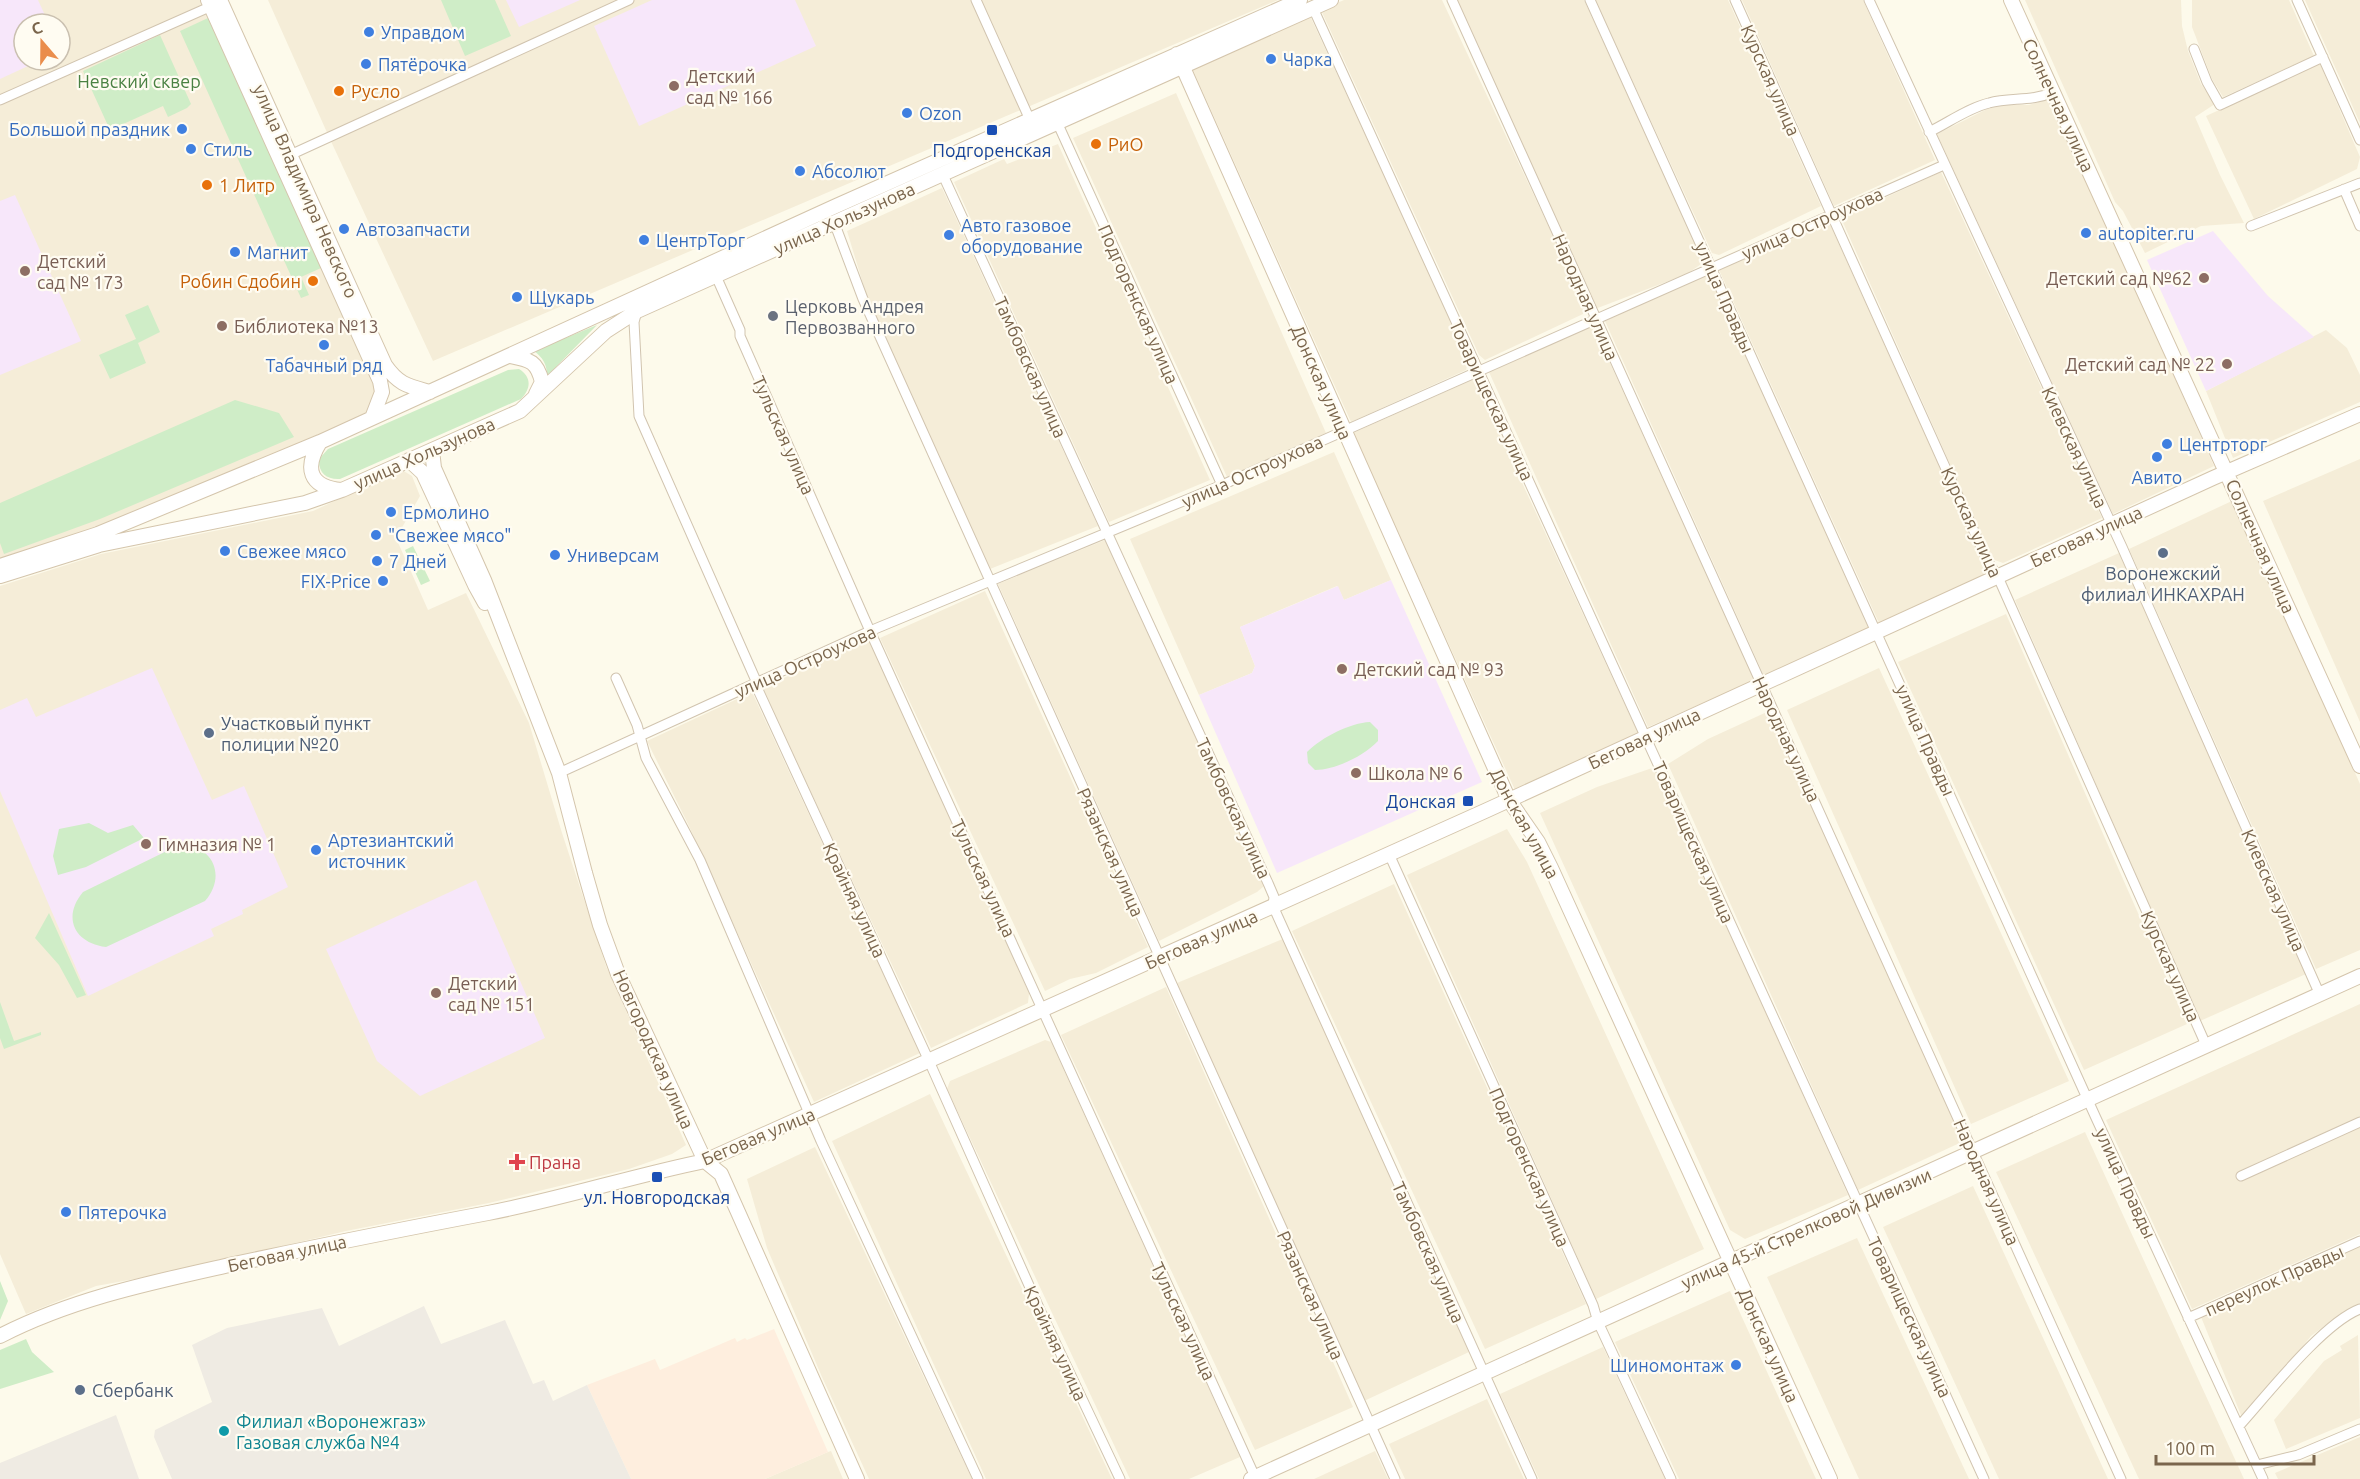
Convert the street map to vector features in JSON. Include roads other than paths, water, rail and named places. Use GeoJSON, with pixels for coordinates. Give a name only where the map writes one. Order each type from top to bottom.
{"type":"FeatureCollection","features":[{"type":"Feature","properties":{"kind":"street"},"geometry":{"type":"LineString","coordinates":[[290,154],[629,0]]}},
{"type":"Feature","properties":{"kind":"street"},"geometry":{"type":"LineString","coordinates":[[976,0],[1030,120]]}},
{"type":"Feature","properties":{"kind":"street","name":"улица Хользунова"},"geometry":{"type":"LineString","coordinates":[[0,576],[99,545],[305,503],[342,490],[520,411],[606,331],[637,310],[1057,122],[1300,0]]}},
{"type":"Feature","properties":{"kind":"street","name":"улица Хользунова"},"geometry":{"type":"LineString","coordinates":[[0,566],[98,534],[320,442],[836,206],[1030,120],[1330,0]]}},
{"type":"Feature","properties":{"kind":"street","name":"Народная улица"},"geometry":{"type":"LineString","coordinates":[[1452,0],[2121,1479]]}},
{"type":"Feature","properties":{"kind":"street","name":"улица Правды"},"geometry":{"type":"LineString","coordinates":[[1590,0],[2088,1100],[2263,1479]]}},
{"type":"Feature","properties":{"kind":"street","name":"Курская улица"},"geometry":{"type":"LineString","coordinates":[[1736,0],[1987,560],[1998,577],[2206,1046]]}},
{"type":"Feature","properties":{"kind":"street","name":"Киевская улица"},"geometry":{"type":"LineString","coordinates":[[1869,0],[2111,525],[2320,994]]}},
{"type":"Feature","properties":{"kind":"street","name":"Солнечная улица"},"geometry":{"type":"LineString","coordinates":[[2011,0],[2228,471],[2360,766]]}},
{"type":"Feature","properties":{"kind":"street"},"geometry":{"type":"LineString","coordinates":[[2297,0],[2360,140]]}},
{"type":"Feature","properties":{"kind":"street"},"geometry":{"type":"LineString","coordinates":[[0,100],[215,2]]}},
{"type":"Feature","properties":{"kind":"street","name":"улица Владимира Невского"},"geometry":{"type":"LineString","coordinates":[[215,2],[290,154],[386,365],[395,379],[408,386],[430,392]]}},
{"type":"Feature","properties":{"kind":"street","name":"улица Владимира Невского"},"geometry":{"type":"LineString","coordinates":[[215,2],[380,381],[382,392],[372,418]]}},
{"type":"Feature","properties":{"kind":"street","name":"Товарищеская улица"},"geometry":{"type":"LineString","coordinates":[[1313,8],[1984,1479]]}},
{"type":"Feature","properties":{"kind":"street"},"geometry":{"type":"LineString","coordinates":[[2194,49],[2206,82],[2220,105],[2323,57]]}},
{"type":"Feature","properties":{"kind":"street","name":"Донская улица"},"geometry":{"type":"LineString","coordinates":[[1179,60],[1509,800],[1538,842],[1551,868],[1830,1479]]}},
{"type":"Feature","properties":{"kind":"street"},"geometry":{"type":"LineString","coordinates":[[1929,132],[1986,104],[2007,99],[2030,100],[2053,92]]}},
{"type":"Feature","properties":{"kind":"street","name":"Подгоренская улица"},"geometry":{"type":"LineString","coordinates":[[1057,122],[1222,485]]}},
{"type":"Feature","properties":{"kind":"street","name":"улица Остроухова"},"geometry":{"type":"LineString","coordinates":[[559,773],[870,631],[1222,485],[1944,165]]}},
{"type":"Feature","properties":{"kind":"street","name":"Тамбовская улица"},"geometry":{"type":"LineString","coordinates":[[942,173],[1274,897],[1273,906],[1532,1479]]}},
{"type":"Feature","properties":{"kind":"street"},"geometry":{"type":"LineString","coordinates":[[2251,226],[2360,183]]}},
{"type":"Feature","properties":{"kind":"street"},"geometry":{"type":"LineString","coordinates":[[2344,189],[2360,226]]}},
{"type":"Feature","properties":{"kind":"street","name":"Рязанская улица"},"geometry":{"type":"LineString","coordinates":[[834,222],[863,299],[1395,1479]]}},
{"type":"Feature","properties":{"kind":"street","name":"Тульская улица"},"geometry":{"type":"LineString","coordinates":[[716,276],[740,330],[740,336],[870,631],[1044,1010],[1104,1149],[1254,1478]]}},
{"type":"Feature","properties":{"kind":"street","name":"Крайняя улица"},"geometry":{"type":"LineString","coordinates":[[637,310],[634,322],[639,416],[757,682],[759,692],[930,1061],[1040,1310],[1120,1479]]}},
{"type":"Feature","properties":{"kind":"street"},"geometry":{"type":"LineString","coordinates":[[510,356],[530,360],[539,369],[542,382],[534,398]]}},
{"type":"Feature","properties":{"kind":"street","name":"Беговая улица"},"geometry":{"type":"LineString","coordinates":[[0,1336],[27,1322],[70,1305],[153,1282],[364,1236],[575,1194],[648,1173],[705,1161],[1509,800],[2228,471],[2360,414]]}},
{"type":"Feature","properties":{"kind":"street"},"geometry":{"type":"LineString","coordinates":[[320,442],[311,458],[312,474],[320,485],[329,489],[342,490]]}},
{"type":"Feature","properties":{"kind":"street","name":"Новгородская улица"},"geometry":{"type":"LineString","coordinates":[[432,450],[434,468],[484,580],[559,773],[600,925],[618,974],[705,1161],[721,1174],[857,1479]]}},
{"type":"Feature","properties":{"kind":"street","name":"Новгородская улица"},"geometry":{"type":"LineString","coordinates":[[409,460],[423,473],[475,585],[504,635]]}},
{"type":"Feature","properties":{"kind":"street"},"geometry":{"type":"LineString","coordinates":[[155,510],[150,519],[153,526],[164,532]]}},
{"type":"Feature","properties":{"kind":"street"},"geometry":{"type":"LineString","coordinates":[[616,678],[640,736],[646,758],[700,860],[810,1115],[978,1479]]}},
{"type":"Feature","properties":{"kind":"street","name":"Подгоренская улица"},"geometry":{"type":"LineString","coordinates":[[1389,854],[1593,1305],[1598,1322],[1671,1479]]}},
{"type":"Feature","properties":{"kind":"street","name":"улица 45-й Стрелковой Дивизии"},"geometry":{"type":"LineString","coordinates":[[1254,1478],[2360,976]]}},
{"type":"Feature","properties":{"kind":"street"},"geometry":{"type":"LineString","coordinates":[[2241,1176],[2360,1122]]}},
{"type":"Feature","properties":{"kind":"street","name":"переулок Правды"},"geometry":{"type":"LineString","coordinates":[[2188,1318],[2360,1241]]}},
{"type":"Feature","properties":{"kind":"street"},"geometry":{"type":"LineString","coordinates":[[2239,1426],[2326,1331],[2351,1312],[2360,1309]]}},
{"type":"Feature","properties":{"kind":"street"},"geometry":{"type":"LineString","coordinates":[[2257,1465],[2298,1455],[2360,1429]]}},
{"type":"Feature","properties":{"kind":"place","name":"Управдом"},"geometry":{"type":"Point","coordinates":[369,32]}},
{"type":"Feature","properties":{"kind":"place","name":"Чарка"},"geometry":{"type":"Point","coordinates":[1271,59]}},
{"type":"Feature","properties":{"kind":"place","name":"Пятёрочка"},"geometry":{"type":"Point","coordinates":[366,64]}},
{"type":"Feature","properties":{"kind":"place","name":"Детский сад № 166"},"geometry":{"type":"Point","coordinates":[674,86]}},
{"type":"Feature","properties":{"kind":"place","name":"Русло"},"geometry":{"type":"Point","coordinates":[339,91]}},
{"type":"Feature","properties":{"kind":"place","name":"Ozon"},"geometry":{"type":"Point","coordinates":[907,113]}},
{"type":"Feature","properties":{"kind":"place","name":"Большой праздник"},"geometry":{"type":"Point","coordinates":[182,129]}},
{"type":"Feature","properties":{"kind":"place","name":"Подгоренская"},"geometry":{"type":"Point","coordinates":[992,130]}},
{"type":"Feature","properties":{"kind":"place","name":"РиО"},"geometry":{"type":"Point","coordinates":[1096,144]}},
{"type":"Feature","properties":{"kind":"place","name":"Стиль"},"geometry":{"type":"Point","coordinates":[191,149]}},
{"type":"Feature","properties":{"kind":"place","name":"Абсолют"},"geometry":{"type":"Point","coordinates":[800,171]}},
{"type":"Feature","properties":{"kind":"place","name":"1 Литр"},"geometry":{"type":"Point","coordinates":[207,185]}},
{"type":"Feature","properties":{"kind":"place","name":"Автозапчасти"},"geometry":{"type":"Point","coordinates":[344,229]}},
{"type":"Feature","properties":{"kind":"place","name":"autopiter.ru"},"geometry":{"type":"Point","coordinates":[2086,233]}},
{"type":"Feature","properties":{"kind":"place","name":"Авто газовое оборудование"},"geometry":{"type":"Point","coordinates":[949,235]}},
{"type":"Feature","properties":{"kind":"place","name":"ЦентрТорг"},"geometry":{"type":"Point","coordinates":[644,240]}},
{"type":"Feature","properties":{"kind":"place","name":"Магнит"},"geometry":{"type":"Point","coordinates":[235,252]}},
{"type":"Feature","properties":{"kind":"place","name":"Детский сад № 173"},"geometry":{"type":"Point","coordinates":[25,271]}},
{"type":"Feature","properties":{"kind":"place","name":"Детский сад №62"},"geometry":{"type":"Point","coordinates":[2204,278]}},
{"type":"Feature","properties":{"kind":"place","name":"Робин Сдобин"},"geometry":{"type":"Point","coordinates":[313,281]}},
{"type":"Feature","properties":{"kind":"place","name":"Щукарь"},"geometry":{"type":"Point","coordinates":[517,297]}},
{"type":"Feature","properties":{"kind":"place","name":"Церковь Андрея Первозванного"},"geometry":{"type":"Point","coordinates":[773,316]}},
{"type":"Feature","properties":{"kind":"place","name":"Библиотека №13"},"geometry":{"type":"Point","coordinates":[222,326]}},
{"type":"Feature","properties":{"kind":"place","name":"Табачный ряд"},"geometry":{"type":"Point","coordinates":[324,345]}},
{"type":"Feature","properties":{"kind":"place","name":"Детский сад № 22"},"geometry":{"type":"Point","coordinates":[2227,364]}},
{"type":"Feature","properties":{"kind":"place","name":"Центрторг"},"geometry":{"type":"Point","coordinates":[2167,444]}},
{"type":"Feature","properties":{"kind":"place","name":"Авито"},"geometry":{"type":"Point","coordinates":[2157,457]}},
{"type":"Feature","properties":{"kind":"place","name":"Ермолино"},"geometry":{"type":"Point","coordinates":[391,512]}},
{"type":"Feature","properties":{"kind":"place","name":"\"Свежее мясо\""},"geometry":{"type":"Point","coordinates":[376,535]}},
{"type":"Feature","properties":{"kind":"place","name":"Свежее мясо"},"geometry":{"type":"Point","coordinates":[225,551]}},
{"type":"Feature","properties":{"kind":"place","name":"Воронежский филиал ИНКАХРАН"},"geometry":{"type":"Point","coordinates":[2163,553]}},
{"type":"Feature","properties":{"kind":"place","name":"Универсам"},"geometry":{"type":"Point","coordinates":[555,555]}},
{"type":"Feature","properties":{"kind":"place","name":"7 Дней"},"geometry":{"type":"Point","coordinates":[377,561]}},
{"type":"Feature","properties":{"kind":"place","name":"FIX-Price"},"geometry":{"type":"Point","coordinates":[383,581]}},
{"type":"Feature","properties":{"kind":"place","name":"Детский сад № 93"},"geometry":{"type":"Point","coordinates":[1342,669]}},
{"type":"Feature","properties":{"kind":"place","name":"Участковый пункт полиции №20"},"geometry":{"type":"Point","coordinates":[209,733]}},
{"type":"Feature","properties":{"kind":"place","name":"Школа № 6"},"geometry":{"type":"Point","coordinates":[1356,773]}},
{"type":"Feature","properties":{"kind":"place","name":"Донская"},"geometry":{"type":"Point","coordinates":[1468,801]}},
{"type":"Feature","properties":{"kind":"place","name":"Гимназия № 1"},"geometry":{"type":"Point","coordinates":[146,844]}},
{"type":"Feature","properties":{"kind":"place","name":"Артезиантский источник"},"geometry":{"type":"Point","coordinates":[316,850]}},
{"type":"Feature","properties":{"kind":"place","name":"Детский сад № 151"},"geometry":{"type":"Point","coordinates":[436,993]}},
{"type":"Feature","properties":{"kind":"place","name":"Прана"},"geometry":{"type":"Point","coordinates":[517,1162]}},
{"type":"Feature","properties":{"kind":"place","name":"ул. Новгородская"},"geometry":{"type":"Point","coordinates":[657,1177]}},
{"type":"Feature","properties":{"kind":"place","name":"Пятерочка"},"geometry":{"type":"Point","coordinates":[66,1212]}},
{"type":"Feature","properties":{"kind":"place","name":"Шиномонтаж"},"geometry":{"type":"Point","coordinates":[1736,1365]}},
{"type":"Feature","properties":{"kind":"place","name":"Сбербанк"},"geometry":{"type":"Point","coordinates":[80,1390]}},
{"type":"Feature","properties":{"kind":"place","name":"Филиал «Воронежгаз» Газовая служба №4"},"geometry":{"type":"Point","coordinates":[224,1431]}},
{"type":"Feature","properties":{"kind":"park label","name":"Невский сквер"},"geometry":{"type":"Point","coordinates":[139,81]}}]}
